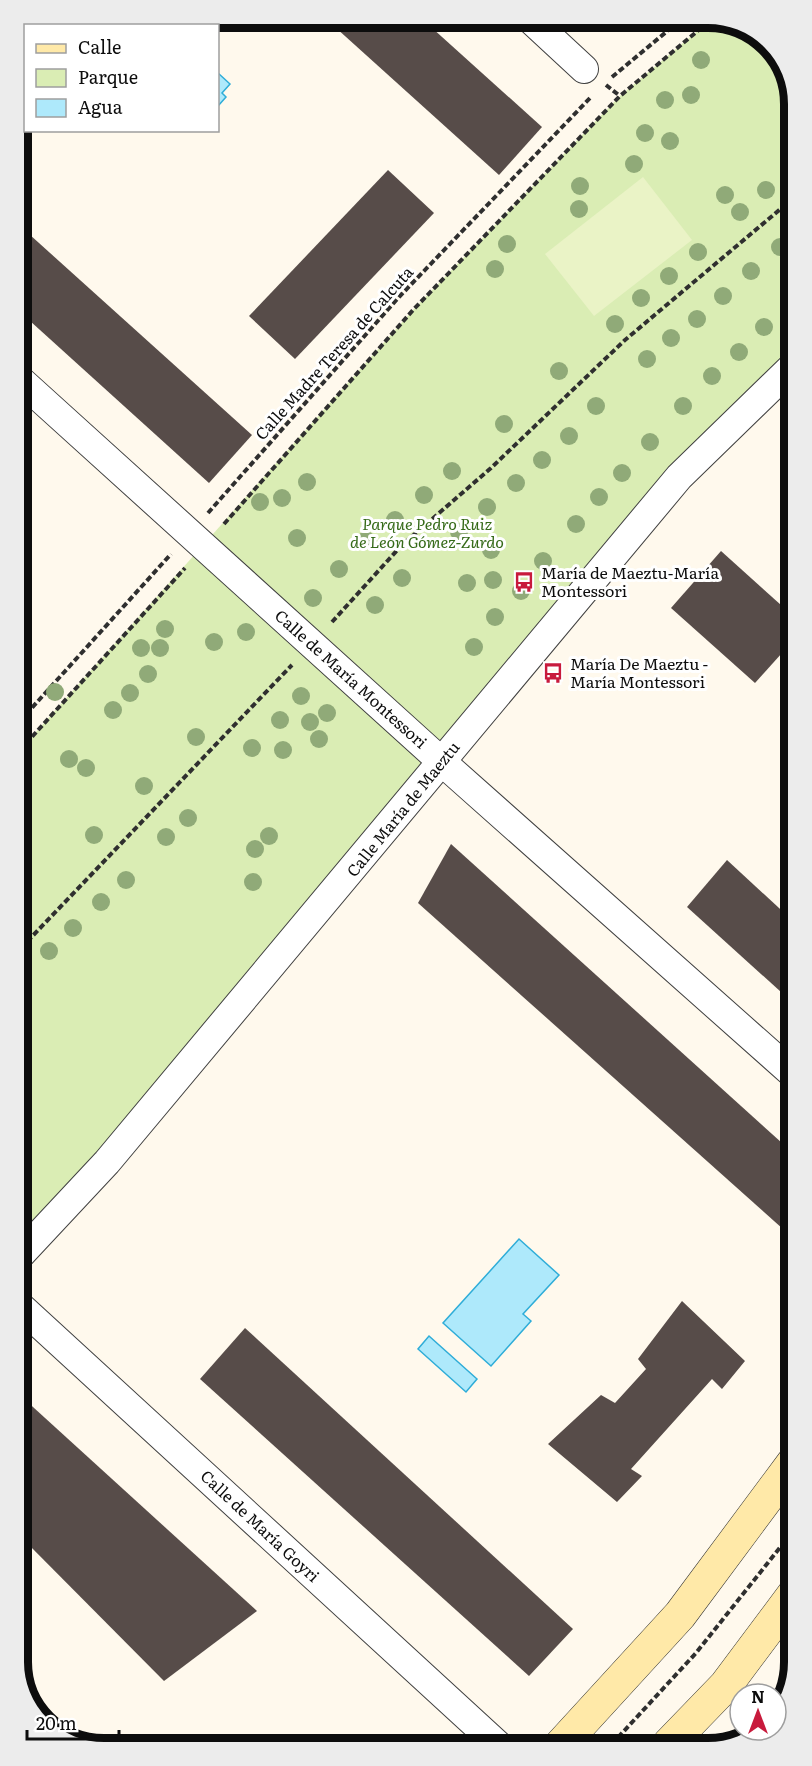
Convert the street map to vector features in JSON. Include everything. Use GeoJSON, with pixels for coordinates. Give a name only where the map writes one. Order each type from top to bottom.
{"type":"FeatureCollection","features":[{"type":"Feature","properties":{"kind":"street"},"geometry":{"type":"LineString","coordinates":[[541,29],[584,69]]}},
{"type":"Feature","properties":{"kind":"street","name":"Calle María de Maeztu"},"geometry":{"type":"LineString","coordinates":[[28,1246],[107,1162],[679,477],[784,375]]}},
{"type":"Feature","properties":{"kind":"street","name":"Calle de María Montessori"},"geometry":{"type":"LineString","coordinates":[[29,388],[442,762],[784,1066]]}},
{"type":"Feature","properties":{"kind":"street","name":"Calle de María Goyri"},"geometry":{"type":"LineString","coordinates":[[28,1314],[490,1738]]}},
{"type":"Feature","properties":{"kind":"street"},"geometry":{"type":"LineString","coordinates":[[567,1738],[680,1615],[784,1475]]}},
{"type":"Feature","properties":{"kind":"street"},"geometry":{"type":"LineString","coordinates":[[675,1738],[726,1685],[784,1607]]}},
{"type":"Feature","properties":{"kind":"path","name":"Calle Madre Teresa de Calcuta"},"geometry":{"type":"LineString","coordinates":[[29,712],[198,539],[399,297],[604,84],[669,29]]}},
{"type":"Feature","properties":{"kind":"path"},"geometry":{"type":"LineString","coordinates":[[29,740],[198,539],[414,309],[620,96],[700,29]]}},
{"type":"Feature","properties":{"kind":"path"},"geometry":{"type":"LineString","coordinates":[[28,940],[312,644],[401,546],[491,468],[625,340],[784,206]]}},
{"type":"Feature","properties":{"kind":"green space","name":"Parque Pedro Ruiz de León Gómez-Zurdo"},"geometry":{"type":"Polygon","coordinates":[[[700,29],[723,30],[741,36],[754,44],[771,62],[779,80],[784,104],[784,376],[28,1246],[29,740],[414,309],[620,96],[700,29]]]}},
{"type":"Feature","properties":{"kind":"green space"},"geometry":{"type":"Polygon","coordinates":[[[643,177],[692,240],[594,316],[545,254],[643,177]]]}},
{"type":"Feature","properties":{"kind":"water"},"geometry":{"type":"Polygon","coordinates":[[[219,74],[230,84],[222,93],[226,97],[219,105],[219,74]]]}},
{"type":"Feature","properties":{"kind":"water"},"geometry":{"type":"Polygon","coordinates":[[[519,1239],[559,1275],[523,1314],[531,1321],[491,1366],[443,1323],[519,1239]]]}},
{"type":"Feature","properties":{"kind":"water"},"geometry":{"type":"Polygon","coordinates":[[[429,1336],[477,1379],[466,1392],[418,1349],[429,1336]]]}},
{"type":"Feature","properties":{"kind":"building"},"geometry":{"type":"Polygon","coordinates":[[[337,28],[433,29],[542,127],[499,175],[337,28]]]}},
{"type":"Feature","properties":{"kind":"building"},"geometry":{"type":"Polygon","coordinates":[[[388,170],[434,213],[295,359],[249,316],[388,170]]]}},
{"type":"Feature","properties":{"kind":"building"},"geometry":{"type":"Polygon","coordinates":[[[29,234],[252,435],[209,483],[29,320],[29,234]]]}},
{"type":"Feature","properties":{"kind":"building"},"geometry":{"type":"Polygon","coordinates":[[[721,551],[784,608],[784,651],[755,683],[671,608],[721,551]]]}},
{"type":"Feature","properties":{"kind":"building"},"geometry":{"type":"Polygon","coordinates":[[[451,844],[784,1145],[784,1230],[418,903],[451,844]]]}},
{"type":"Feature","properties":{"kind":"building"},"geometry":{"type":"Polygon","coordinates":[[[727,860],[784,913],[784,995],[687,907],[727,860]]]}},
{"type":"Feature","properties":{"kind":"building"},"geometry":{"type":"Polygon","coordinates":[[[682,1301],[745,1361],[722,1389],[712,1379],[631,1469],[642,1476],[617,1502],[548,1444],[601,1395],[615,1403],[646,1369],[638,1359],[682,1301]]]}},
{"type":"Feature","properties":{"kind":"building"},"geometry":{"type":"Polygon","coordinates":[[[245,1328],[573,1629],[529,1676],[200,1379],[245,1328]]]}},
{"type":"Feature","properties":{"kind":"building"},"geometry":{"type":"Polygon","coordinates":[[[28,1403],[257,1611],[164,1681],[28,1544],[28,1403]]]}},
{"type":"Feature","properties":{"kind":"place","name":"María de Maeztu-María Montessori"},"geometry":{"type":"Point","coordinates":[524,582]}},
{"type":"Feature","properties":{"kind":"place","name":"María De Maeztu - María Montessori"},"geometry":{"type":"Point","coordinates":[553,673]}}]}
